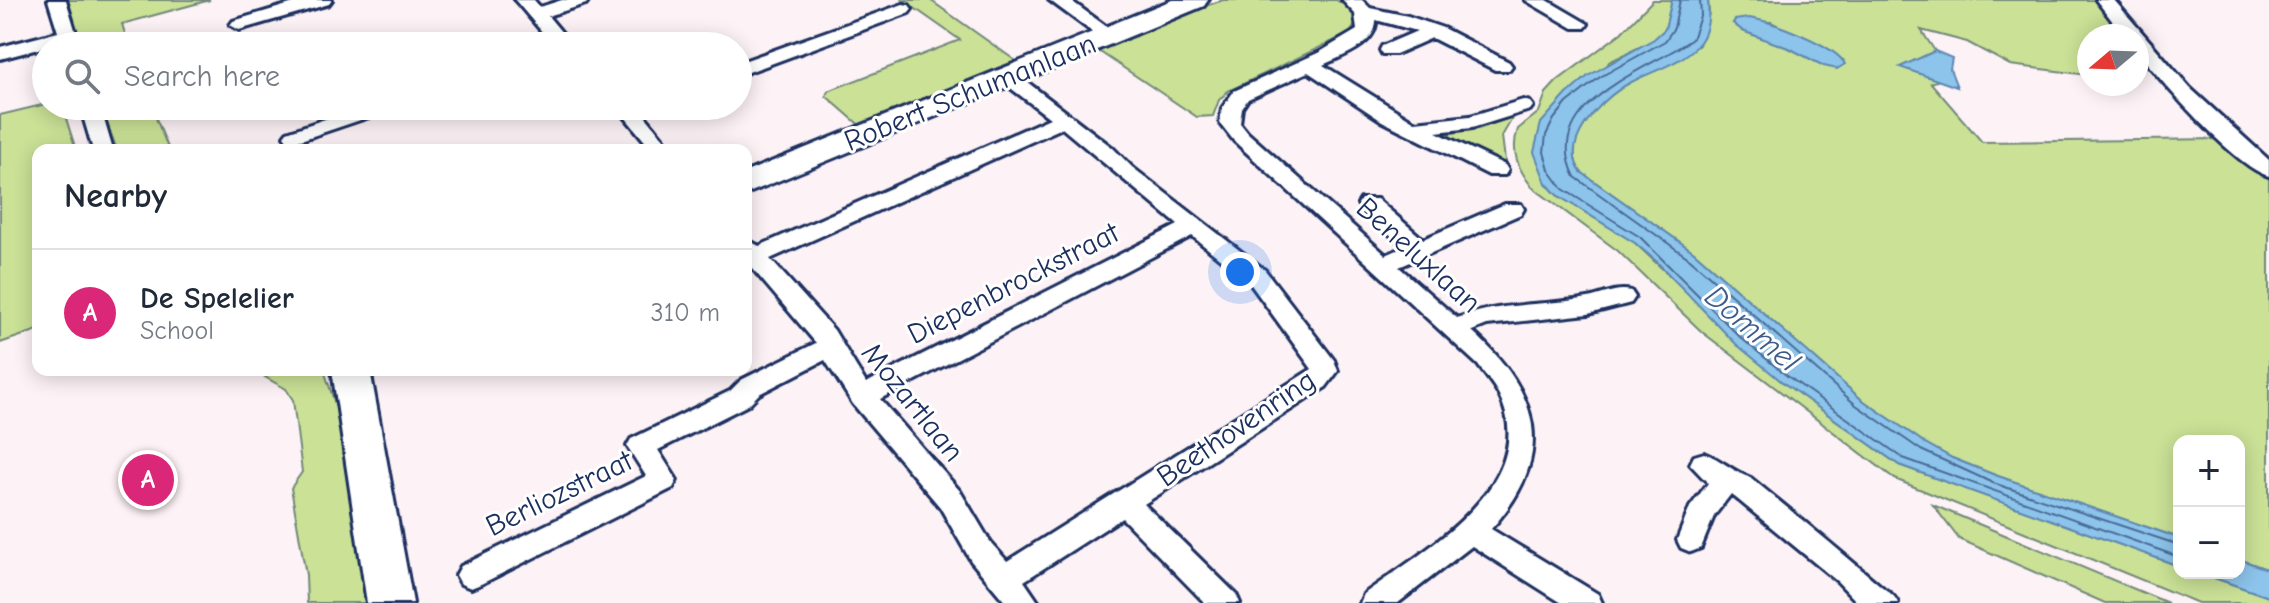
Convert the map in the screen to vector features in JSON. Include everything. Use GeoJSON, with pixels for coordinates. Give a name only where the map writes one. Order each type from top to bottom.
{"type":"FeatureCollection","features":[{"type":"Feature","properties":{"kind":"street"},"geometry":{"type":"LineString","coordinates":[[57,0],[66,32]]}},
{"type":"Feature","properties":{"kind":"street"},"geometry":{"type":"LineString","coordinates":[[239,25],[323,0]]}},
{"type":"Feature","properties":{"kind":"street"},"geometry":{"type":"LineString","coordinates":[[530,7],[580,0]]}},
{"type":"Feature","properties":{"kind":"street"},"geometry":{"type":"LineString","coordinates":[[1058,0],[1109,35]]}},
{"type":"Feature","properties":{"kind":"street","name":"Robert Schumanlaan"},"geometry":{"type":"LineString","coordinates":[[752,182],[1195,0]]}},
{"type":"Feature","properties":{"kind":"street"},"geometry":{"type":"LineString","coordinates":[[2105,0],[2125,24]]}},
{"type":"Feature","properties":{"kind":"street"},"geometry":{"type":"LineString","coordinates":[[1546,2],[1579,24]]}},
{"type":"Feature","properties":{"kind":"street"},"geometry":{"type":"LineString","coordinates":[[530,7],[552,32]]}},
{"type":"Feature","properties":{"kind":"street"},"geometry":{"type":"LineString","coordinates":[[1358,7],[1432,31],[1502,66]]}},
{"type":"Feature","properties":{"kind":"street","name":"Beneluxlaan"},"geometry":{"type":"LineString","coordinates":[[1358,7],[1367,27],[1364,33],[1241,95],[1232,108],[1230,123],[1241,137],[1487,359],[1514,399],[1522,432],[1521,457],[1509,489],[1492,511],[1375,603]]}},
{"type":"Feature","properties":{"kind":"street"},"geometry":{"type":"LineString","coordinates":[[752,65],[903,9]]}},
{"type":"Feature","properties":{"kind":"street"},"geometry":{"type":"LineString","coordinates":[[1389,50],[1432,31]]}},
{"type":"Feature","properties":{"kind":"street"},"geometry":{"type":"LineString","coordinates":[[0,53],[32,47]]}},
{"type":"Feature","properties":{"kind":"street"},"geometry":{"type":"LineString","coordinates":[[2149,54],[2179,92],[2230,141],[2269,170]]}},
{"type":"Feature","properties":{"kind":"street"},"geometry":{"type":"LineString","coordinates":[[1307,63],[1412,128],[1497,170]]}},
{"type":"Feature","properties":{"kind":"street","name":"Beethovenring"},"geometry":{"type":"LineString","coordinates":[[1003,579],[1317,380],[1325,371],[1321,360],[1259,278],[1007,76]]}},
{"type":"Feature","properties":{"kind":"street"},"geometry":{"type":"LineString","coordinates":[[1412,128],[1472,122],[1523,106]]}},
{"type":"Feature","properties":{"kind":"street"},"geometry":{"type":"LineString","coordinates":[[94,120],[101,144]]}},
{"type":"Feature","properties":{"kind":"street"},"geometry":{"type":"LineString","coordinates":[[294,136],[341,120]]}},
{"type":"Feature","properties":{"kind":"street"},"geometry":{"type":"LineString","coordinates":[[640,120],[657,144]]}},
{"type":"Feature","properties":{"kind":"street"},"geometry":{"type":"LineString","coordinates":[[752,251],[1063,120]]}},
{"type":"Feature","properties":{"kind":"street"},"geometry":{"type":"LineString","coordinates":[[1369,204],[1420,248]]}},
{"type":"Feature","properties":{"kind":"street"},"geometry":{"type":"LineString","coordinates":[[1382,265],[1513,209]]}},
{"type":"Feature","properties":{"kind":"street","name":"Diepenbrockstraat"},"geometry":{"type":"LineString","coordinates":[[862,397],[1194,226]]}},
{"type":"Feature","properties":{"kind":"street","name":"Mozartlaan"},"geometry":{"type":"LineString","coordinates":[[752,252],[825,336],[862,397],[950,499],[981,552],[1024,603]]}},
{"type":"Feature","properties":{"kind":"street"},"geometry":{"type":"LineString","coordinates":[[1454,329],[1484,317],[1588,306],[1623,297]]}},
{"type":"Feature","properties":{"kind":"street","name":"Berliozstraat"},"geometry":{"type":"LineString","coordinates":[[471,575],[663,480],[641,446],[739,398],[750,387],[830,347]]}},
{"type":"Feature","properties":{"kind":"street"},"geometry":{"type":"LineString","coordinates":[[352,376],[390,603]]}},
{"type":"Feature","properties":{"kind":"street"},"geometry":{"type":"LineString","coordinates":[[1691,540],[1715,473],[1756,495],[1874,601]]}},
{"type":"Feature","properties":{"kind":"street","name":"Beethovenring"},"geometry":{"type":"LineString","coordinates":[[1124,502],[1225,603]]}},
{"type":"Feature","properties":{"kind":"street"},"geometry":{"type":"LineString","coordinates":[[1469,530],[1587,603]]}},
{"type":"Feature","properties":{"kind":"green space"},"geometry":{"type":"Polygon","coordinates":[[[62,0],[210,0],[122,24],[125,32],[74,32],[62,0]]]}},
{"type":"Feature","properties":{"kind":"green space"},"geometry":{"type":"Polygon","coordinates":[[[903,0],[930,0],[1023,66],[864,129],[826,96],[828,91],[960,40],[903,0]]]}},
{"type":"Feature","properties":{"kind":"green space"},"geometry":{"type":"Polygon","coordinates":[[[1223,0],[1336,0],[1350,8],[1358,20],[1350,33],[1228,91],[1219,100],[1213,116],[1197,117],[1097,50],[1168,18],[1223,0]]]}},
{"type":"Feature","properties":{"kind":"green space"},"geometry":{"type":"Polygon","coordinates":[[[1653,0],[1672,0],[1665,29],[1654,40],[1609,62],[1546,183],[1557,195],[1635,243],[1781,381],[1899,465],[2173,564],[2173,579],[2217,579],[2269,597],[2269,603],[2198,603],[1895,479],[1702,332],[1618,251],[1532,187],[1517,160],[1515,145],[1518,129],[1539,112],[1546,93],[1557,81],[1621,33],[1653,0]]]}},
{"type":"Feature","properties":{"kind":"green space"},"geometry":{"type":"Polygon","coordinates":[[[1708,0],[2097,0],[2116,24],[2077,24],[2077,73],[2010,65],[1967,42],[1921,30],[1935,51],[1901,67],[1939,80],[1931,83],[1982,142],[2220,139],[2269,179],[2269,570],[2245,561],[2245,435],[2173,435],[2173,536],[1952,458],[1861,399],[1694,252],[1581,172],[1575,148],[1578,136],[1593,113],[1623,87],[1699,45],[1709,13],[1708,0]],[[1735,20],[1733,23],[1743,31],[1791,49],[1824,66],[1843,60],[1771,22],[1735,20]]]}},
{"type":"Feature","properties":{"kind":"green space"},"geometry":{"type":"Polygon","coordinates":[[[32,107],[32,120],[66,120],[74,144],[32,144],[32,332],[0,343],[0,115],[32,107]]]}},
{"type":"Feature","properties":{"kind":"green space"},"geometry":{"type":"Polygon","coordinates":[[[1513,117],[1502,136],[1506,168],[1440,135],[1478,129],[1513,117]]]}},
{"type":"Feature","properties":{"kind":"green space"},"geometry":{"type":"Polygon","coordinates":[[[106,120],[157,120],[167,144],[115,144],[106,120]]]}},
{"type":"Feature","properties":{"kind":"green space"},"geometry":{"type":"Polygon","coordinates":[[[326,376],[343,428],[372,603],[307,603],[306,575],[291,488],[302,472],[293,400],[286,389],[265,377],[326,376]]]}},
{"type":"Feature","properties":{"kind":"green space"},"geometry":{"type":"Polygon","coordinates":[[[1933,505],[2168,603],[2105,603],[1959,539],[1933,505]]]}},
{"type":"Feature","properties":{"kind":"water","name":"Dommel"},"geometry":{"type":"Polygon","coordinates":[[[1672,0],[1708,0],[1705,32],[1693,50],[1624,86],[1604,102],[1585,124],[1575,148],[1581,172],[1694,252],[1861,399],[1925,443],[1952,458],[1995,475],[2173,536],[2173,564],[1899,465],[1781,381],[1736,344],[1635,243],[1557,195],[1546,183],[1534,152],[1541,123],[1588,76],[1654,39],[1665,29],[1672,0]]]}},
{"type":"Feature","properties":{"kind":"water"},"geometry":{"type":"Polygon","coordinates":[[[1749,18],[1816,42],[1845,64],[1837,69],[1824,66],[1791,49],[1743,31],[1733,23],[1749,18]]]}},
{"type":"Feature","properties":{"kind":"water"},"geometry":{"type":"Polygon","coordinates":[[[1935,51],[1952,58],[1950,69],[1957,87],[1900,67],[1935,51]]]}},
{"type":"Feature","properties":{"kind":"water"},"geometry":{"type":"Polygon","coordinates":[[[2245,561],[2269,570],[2269,597],[2217,579],[2245,579],[2245,561]]]}},
{"type":"Feature","properties":{"kind":"place","name":"De Spelelier"},"geometry":{"type":"Point","coordinates":[148,480]}}]}
